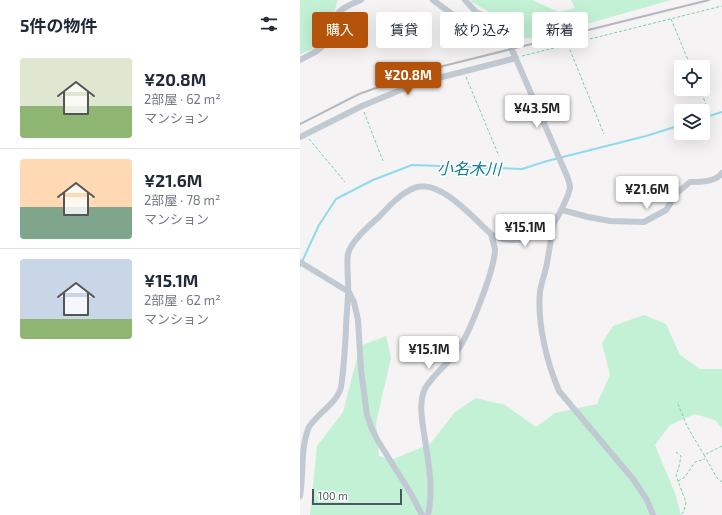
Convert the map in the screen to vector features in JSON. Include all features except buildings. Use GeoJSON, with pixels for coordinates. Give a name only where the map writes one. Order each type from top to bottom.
{"type":"FeatureCollection","features":[{"type":"Feature","properties":{"kind":"street"},"geometry":{"type":"LineString","coordinates":[[300,60],[317,51],[325,44],[329,38],[338,12],[361,0]]}},
{"type":"Feature","properties":{"kind":"street"},"geometry":{"type":"LineString","coordinates":[[433,0],[449,12]]}},
{"type":"Feature","properties":{"kind":"street"},"geometry":{"type":"LineString","coordinates":[[465,0],[476,12]]}},
{"type":"Feature","properties":{"kind":"street"},"geometry":{"type":"LineString","coordinates":[[300,496],[304,439],[314,420],[331,403],[340,390],[343,372],[349,249],[363,232],[402,194],[415,187],[429,187],[452,197],[490,234],[506,240],[518,240],[540,233],[554,222],[562,210],[570,189],[567,176],[511,48]]}},
{"type":"Feature","properties":{"kind":"street"},"geometry":{"type":"LineString","coordinates":[[302,136],[362,106],[415,84],[516,58]]}},
{"type":"Feature","properties":{"kind":"street"},"geometry":{"type":"LineString","coordinates":[[562,210],[610,221],[644,222],[666,210],[677,193],[690,182],[704,182],[718,177],[722,173]]}},
{"type":"Feature","properties":{"kind":"street"},"geometry":{"type":"LineString","coordinates":[[554,222],[542,282],[540,308],[545,348],[552,374],[559,391],[633,479],[647,500],[653,515]]}},
{"type":"Feature","properties":{"kind":"street"},"geometry":{"type":"LineString","coordinates":[[428,515],[431,501],[431,485],[422,418],[424,391],[429,383],[449,363],[466,336],[488,281],[494,260],[495,248],[490,234]]}},
{"type":"Feature","properties":{"kind":"street"},"geometry":{"type":"LineString","coordinates":[[300,262],[348,292],[354,302],[358,320],[360,370],[367,416],[378,441],[407,486],[422,515]]}},
{"type":"Feature","properties":{"kind":"path"},"geometry":{"type":"LineString","coordinates":[[588,39],[722,6]]}},
{"type":"Feature","properties":{"kind":"path"},"geometry":{"type":"LineString","coordinates":[[671,19],[687,60]]}},
{"type":"Feature","properties":{"kind":"path"},"geometry":{"type":"LineString","coordinates":[[516,58],[553,48]]}},
{"type":"Feature","properties":{"kind":"path"},"geometry":{"type":"LineString","coordinates":[[570,48],[604,134]]}},
{"type":"Feature","properties":{"kind":"path"},"geometry":{"type":"LineString","coordinates":[[463,71],[499,156]]}},
{"type":"Feature","properties":{"kind":"path"},"geometry":{"type":"LineString","coordinates":[[362,106],[384,161]]}},
{"type":"Feature","properties":{"kind":"path"},"geometry":{"type":"LineString","coordinates":[[302,136],[345,182]]}},
{"type":"Feature","properties":{"kind":"path"},"geometry":{"type":"LineString","coordinates":[[678,404],[686,426],[718,478],[722,482]]}},
{"type":"Feature","properties":{"kind":"path"},"geometry":{"type":"LineString","coordinates":[[704,455],[722,446]]}},
{"type":"Feature","properties":{"kind":"path"},"geometry":{"type":"LineString","coordinates":[[676,452],[681,456],[676,476],[677,482],[686,502],[684,511],[681,515]]}},
{"type":"Feature","properties":{"kind":"path"},"geometry":{"type":"LineString","coordinates":[[677,482],[685,477],[695,462],[706,458]]}},
{"type":"Feature","properties":{"kind":"green space"},"geometry":{"type":"Polygon","coordinates":[[[300,0],[338,0],[334,12],[312,12],[312,48],[315,48],[300,54],[300,0]]]}},
{"type":"Feature","properties":{"kind":"green space"},"geometry":{"type":"Polygon","coordinates":[[[471,0],[532,0],[559,12],[532,12],[532,37],[524,38],[524,12],[489,12],[471,0]]]}},
{"type":"Feature","properties":{"kind":"green space"},"geometry":{"type":"Polygon","coordinates":[[[571,0],[671,0],[588,24],[588,12],[559,12],[575,8],[571,0]]]}},
{"type":"Feature","properties":{"kind":"green space"},"geometry":{"type":"Polygon","coordinates":[[[644,315],[666,324],[680,355],[700,369],[722,369],[722,428],[715,420],[695,414],[670,425],[655,445],[675,493],[681,515],[310,515],[317,446],[343,412],[360,346],[386,336],[391,358],[376,423],[379,456],[391,460],[430,444],[455,412],[476,398],[505,405],[536,427],[555,413],[597,404],[610,375],[602,343],[613,326],[644,315]]]}},
{"type":"Feature","properties":{"kind":"waterway","name":"小名木川"},"geometry":{"type":"LineString","coordinates":[[710,116],[722,112]]}},
{"type":"Feature","properties":{"kind":"waterway","name":"小名木川"},"geometry":{"type":"LineString","coordinates":[[300,266],[319,225],[336,199],[373,180],[412,165],[522,169],[674,127]]}},
{"type":"Feature","properties":{"kind":"railway"},"geometry":{"type":"LineString","coordinates":[[300,124],[359,94],[427,70],[709,0]]}}]}
